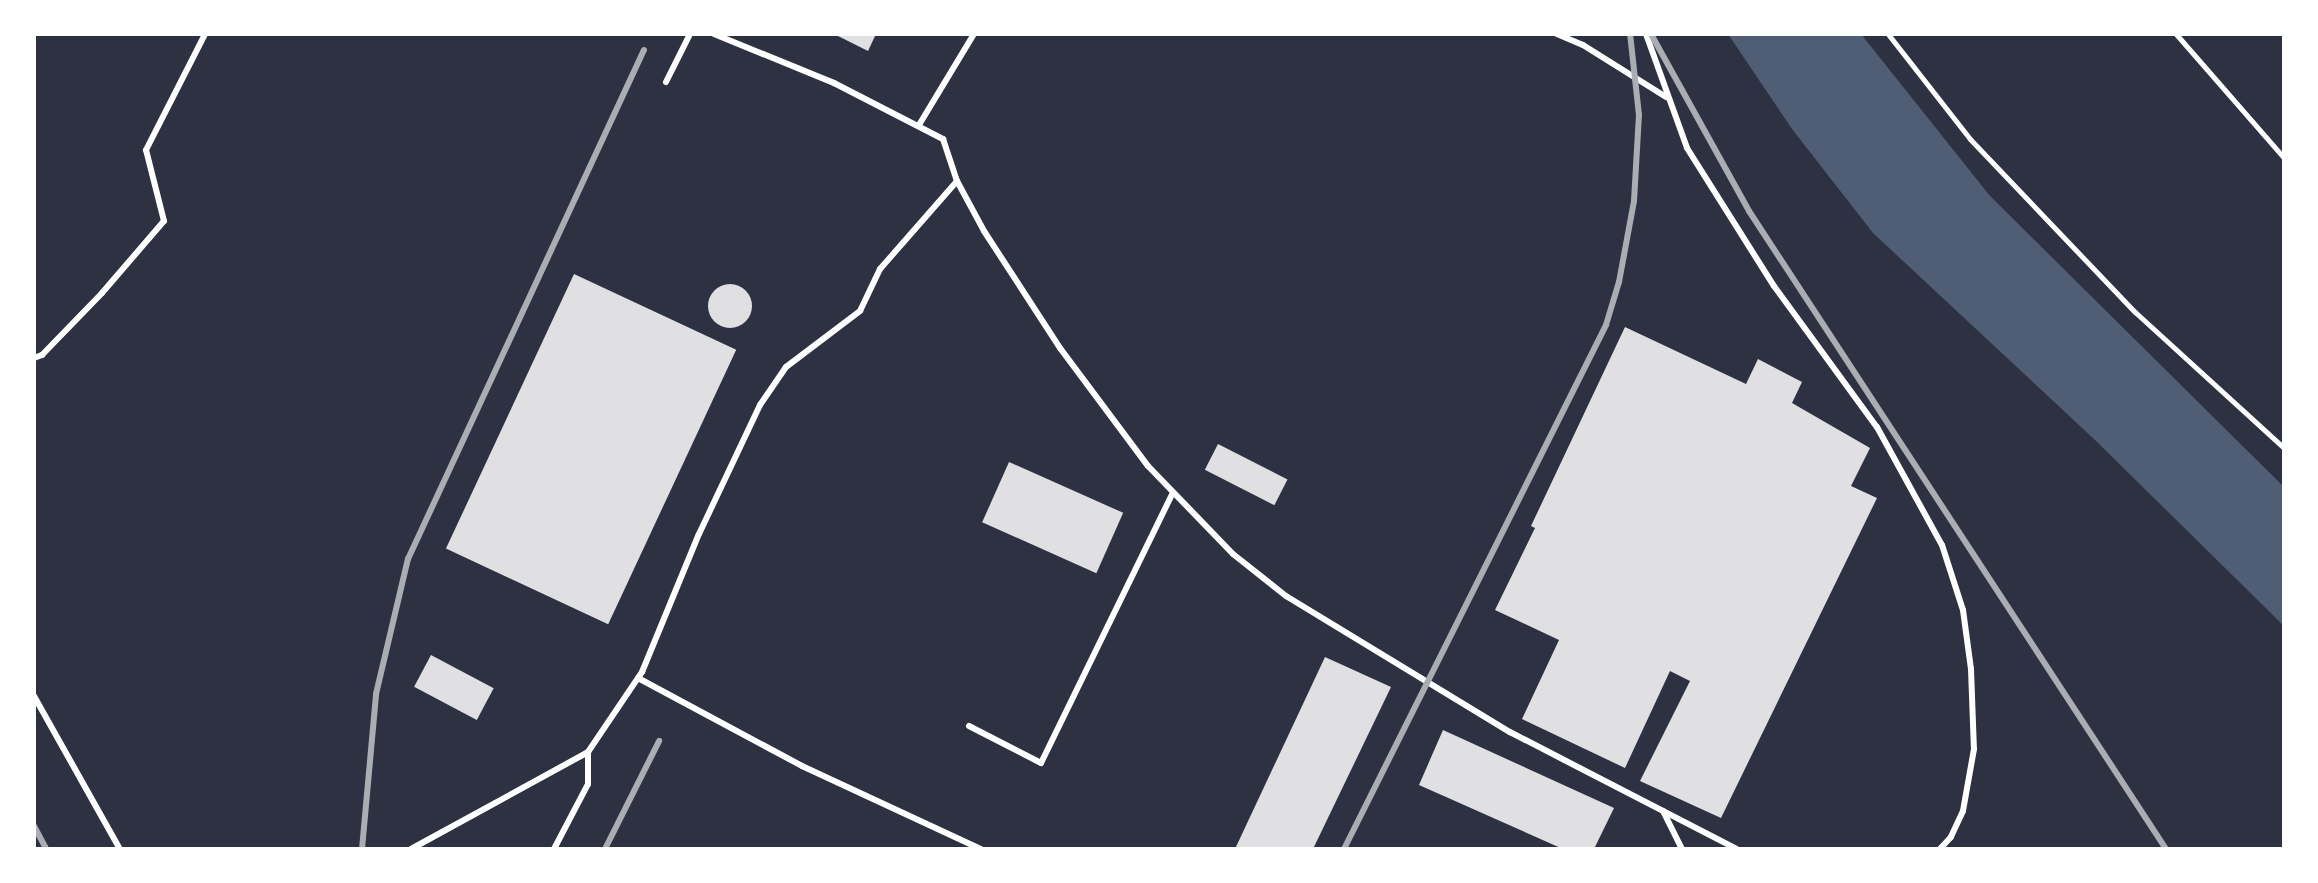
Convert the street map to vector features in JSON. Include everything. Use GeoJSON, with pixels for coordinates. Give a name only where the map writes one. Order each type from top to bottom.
{"type":"FeatureCollection","features":[{"type":"Feature","properties":{"kind":"lane"},"geometry":{"type":"LineString","coordinates":[[34,358],[42,355],[102,293],[164,221],[146,150],[205,34]]}},
{"type":"Feature","properties":{"kind":"lane"},"geometry":{"type":"LineString","coordinates":[[666,82],[690,34]]}},
{"type":"Feature","properties":{"kind":"lane"},"geometry":{"type":"LineString","coordinates":[[714,34],[834,83],[943,139],[957,181],[984,231],[1060,348],[1172,494],[1233,554],[1286,596],[1510,732],[1737,849]]}},
{"type":"Feature","properties":{"kind":"lane"},"geometry":{"type":"LineString","coordinates":[[919,125],[974,34]]}},
{"type":"Feature","properties":{"kind":"lane"},"geometry":{"type":"LineString","coordinates":[[1557,34],[1583,45],[1666,97]]}},
{"type":"Feature","properties":{"kind":"lane"},"geometry":{"type":"LineString","coordinates":[[1646,34],[1666,97],[1687,148],[1782,298],[1877,427],[1942,545],[1963,610],[1971,669],[1974,749],[1963,811],[1951,837],[1940,849]]}},
{"type":"Feature","properties":{"kind":"lane"},"geometry":{"type":"LineString","coordinates":[[411,849],[588,752],[638,678],[699,534],[760,405],[786,367],[860,311],[880,269],[957,181]]}},
{"type":"Feature","properties":{"kind":"lane"},"geometry":{"type":"LineString","coordinates":[[969,726],[1041,763],[1172,494]]}},
{"type":"Feature","properties":{"kind":"lane"},"geometry":{"type":"LineString","coordinates":[[638,678],[802,766],[981,849]]}},
{"type":"Feature","properties":{"kind":"lane"},"geometry":{"type":"LineString","coordinates":[[34,696],[120,849]]}},
{"type":"Feature","properties":{"kind":"lane"},"geometry":{"type":"LineString","coordinates":[[554,849],[588,784],[588,752]]}},
{"type":"Feature","properties":{"kind":"lane"},"geometry":{"type":"LineString","coordinates":[[1663,811],[1682,849]]}},
{"type":"Feature","properties":{"kind":"path"},"geometry":{"type":"LineString","coordinates":[[1888,34],[1970,139],[2113,289],[2284,448]]}},
{"type":"Feature","properties":{"kind":"path"},"geometry":{"type":"LineString","coordinates":[[2176,34],[2284,158]]}},
{"type":"Feature","properties":{"kind":"water"},"geometry":{"type":"Polygon","coordinates":[[[1728,34],[1861,34],[1990,196],[2284,487],[2284,626],[2095,440],[1873,233],[1792,129],[1728,34]]]}},
{"type":"Feature","properties":{"kind":"building"},"geometry":{"type":"Polygon","coordinates":[[[834,34],[876,34],[868,51],[834,34]]]}},
{"type":"Feature","properties":{"kind":"building"},"geometry":{"type":"Polygon","coordinates":[[[574,274],[736,350],[608,624],[446,549],[574,274]]]}},
{"type":"Feature","properties":{"kind":"building"},"geometry":{"type":"Polygon","coordinates":[[[730,284],[746,290],[752,306],[746,322],[730,328],[714,322],[708,306],[714,290],[730,284]]]}},
{"type":"Feature","properties":{"kind":"building"},"geometry":{"type":"Polygon","coordinates":[[[1625,327],[1746,384],[1758,359],[1802,382],[1792,403],[1870,448],[1851,486],[1877,498],[1721,818],[1640,781],[1690,681],[1670,671],[1625,768],[1522,719],[1559,640],[1495,610],[1625,327]]]}},
{"type":"Feature","properties":{"kind":"building"},"geometry":{"type":"Polygon","coordinates":[[[1218,444],[1287,479],[1274,505],[1205,470],[1218,444]]]}},
{"type":"Feature","properties":{"kind":"building"},"geometry":{"type":"Polygon","coordinates":[[[1009,462],[1123,513],[1096,573],[982,522],[1009,462]]]}},
{"type":"Feature","properties":{"kind":"building"},"geometry":{"type":"Polygon","coordinates":[[[431,655],[494,688],[477,720],[414,687],[431,655]]]}},
{"type":"Feature","properties":{"kind":"building"},"geometry":{"type":"Polygon","coordinates":[[[1325,657],[1391,687],[1313,849],[1235,849],[1325,657]]]}},
{"type":"Feature","properties":{"kind":"building"},"geometry":{"type":"Polygon","coordinates":[[[1443,730],[1614,808],[1594,849],[1563,849],[1419,785],[1443,730]]]}},
{"type":"Feature","properties":{"kind":"railway"},"geometry":{"type":"LineString","coordinates":[[1344,849],[1606,325],[1619,282],[1634,201],[1639,115],[1630,34]]}},
{"type":"Feature","properties":{"kind":"railway"},"geometry":{"type":"LineString","coordinates":[[1651,34],[1749,211],[2166,849]]}},
{"type":"Feature","properties":{"kind":"railway"},"geometry":{"type":"LineString","coordinates":[[362,849],[376,694],[408,559],[644,50]]}},
{"type":"Feature","properties":{"kind":"railway"},"geometry":{"type":"LineString","coordinates":[[605,849],[659,741]]}},
{"type":"Feature","properties":{"kind":"railway"},"geometry":{"type":"LineString","coordinates":[[34,826],[46,849]]}}]}
